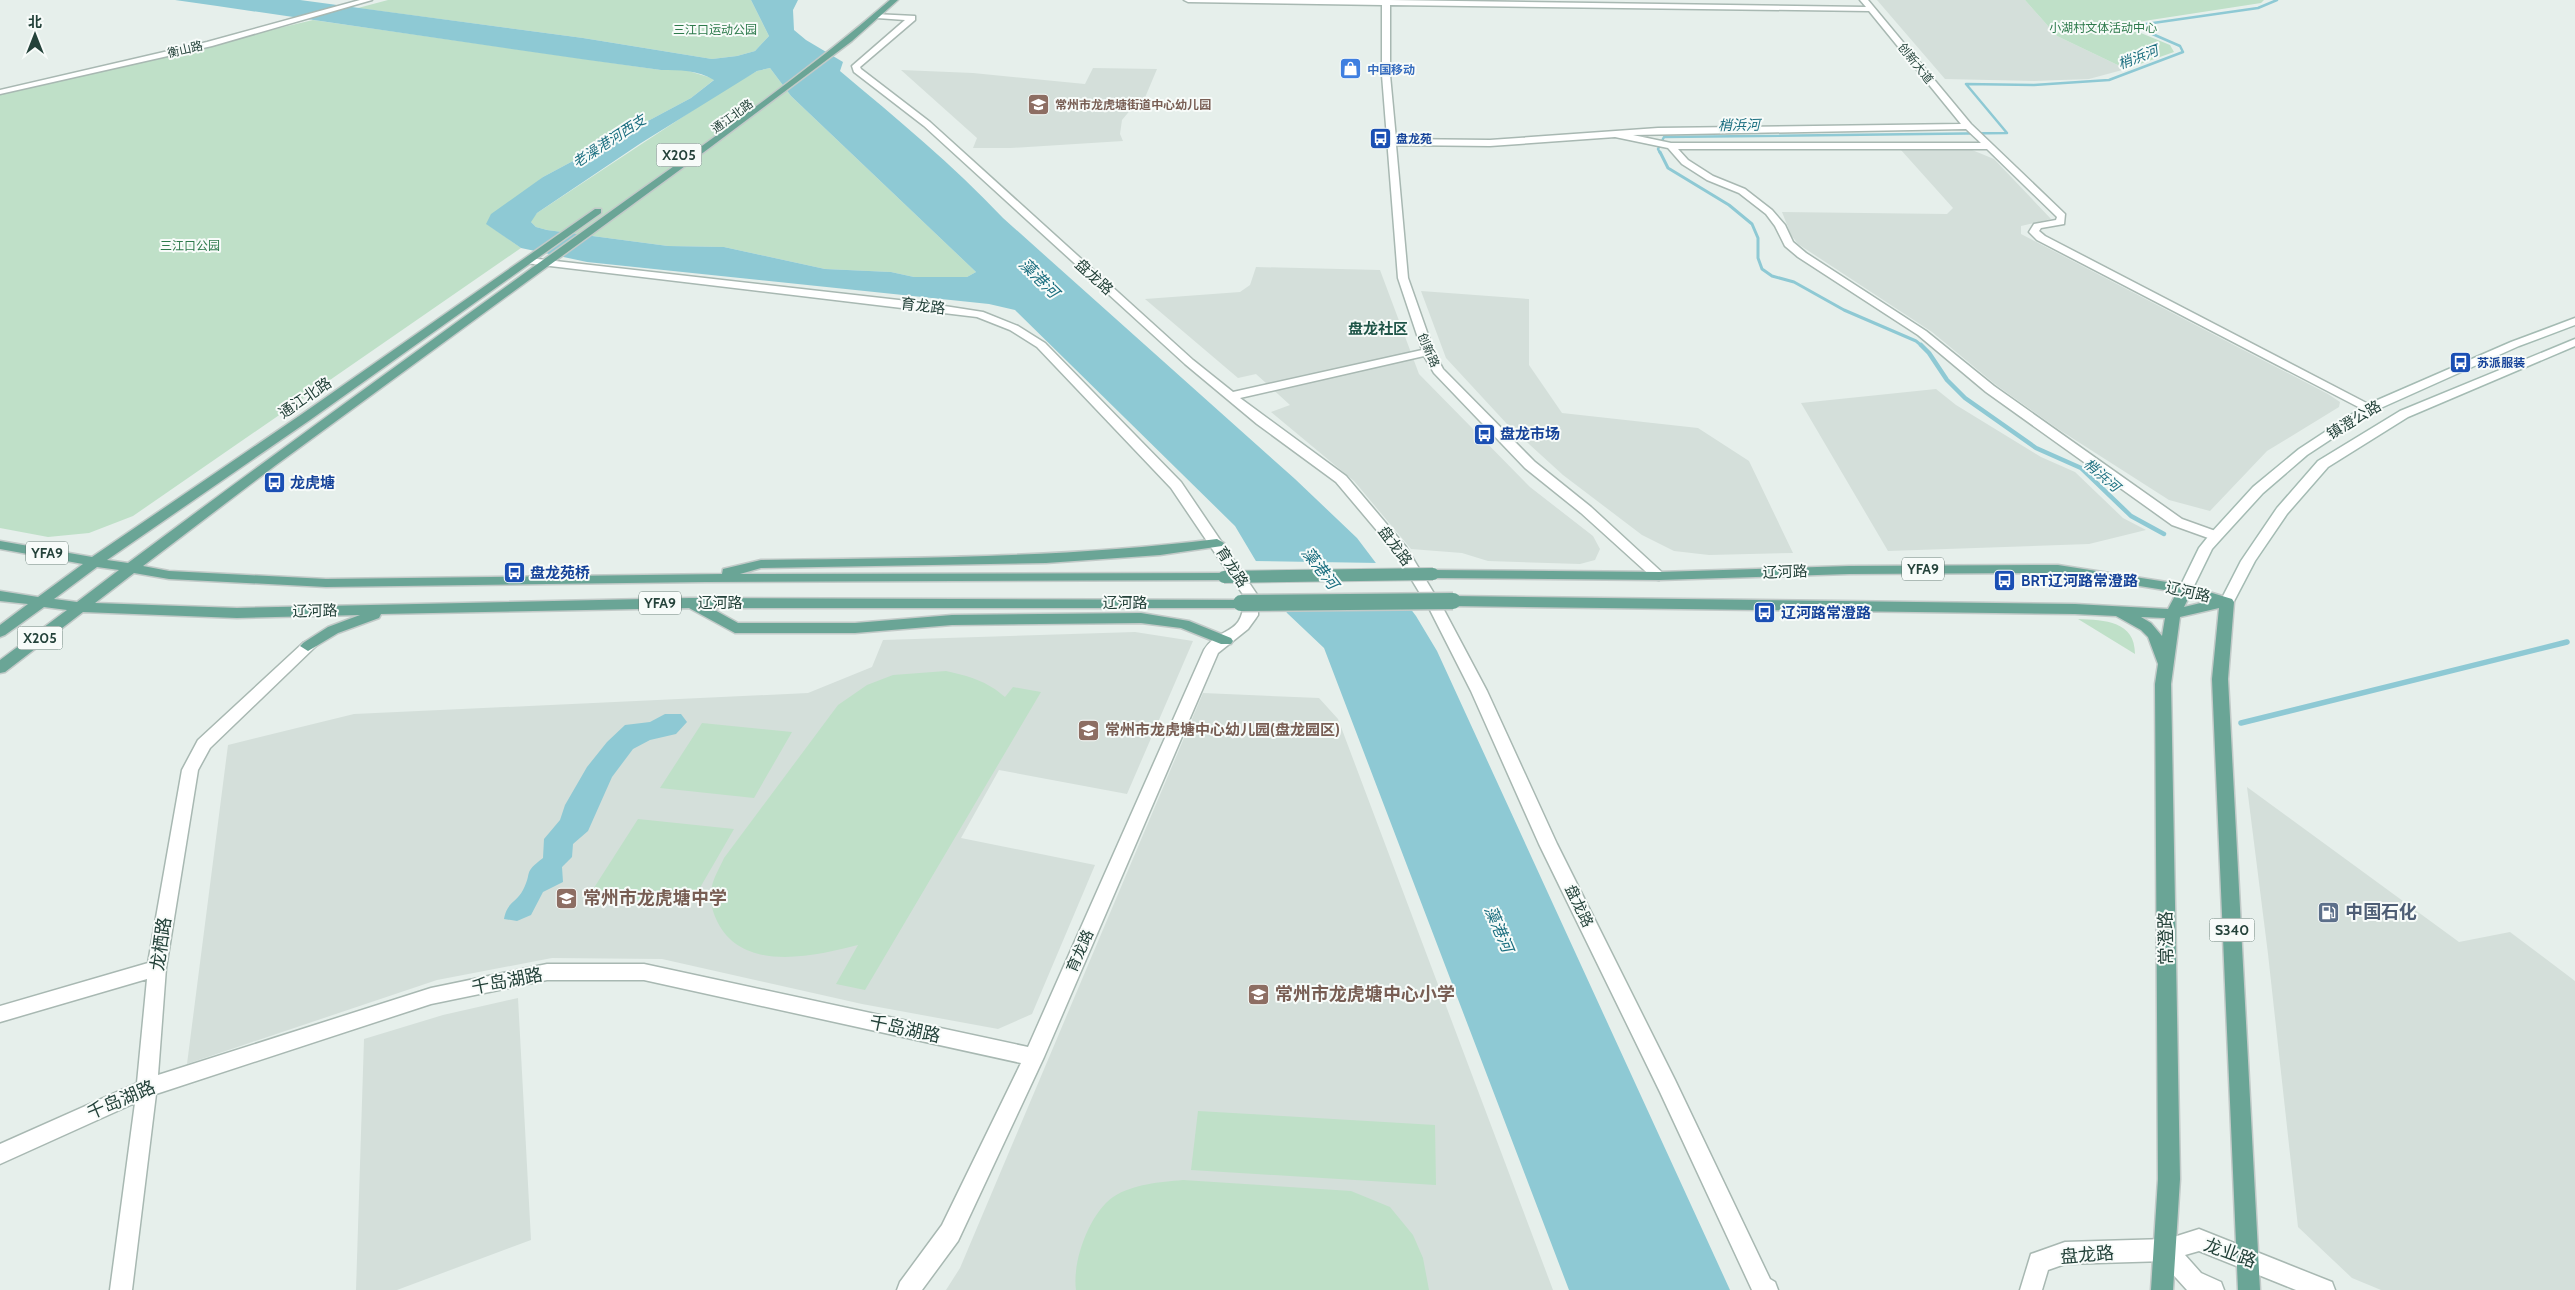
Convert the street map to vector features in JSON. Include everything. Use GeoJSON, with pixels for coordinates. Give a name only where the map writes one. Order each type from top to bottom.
{"type":"FeatureCollection","features":[{"type":"Feature","properties":{"kind":"main road","name":"通江北路"},"geometry":{"type":"LineString","coordinates":[[39,602],[93,563],[539,260],[594,226],[832,47],[876,10],[894,0]]}},
{"type":"Feature","properties":{"kind":"main road","name":"通江北路"},"geometry":{"type":"LineString","coordinates":[[634,186],[781,85]]}},
{"type":"Feature","properties":{"kind":"main road"},"geometry":{"type":"LineString","coordinates":[[539,260],[578,225],[610,203]]}},
{"type":"Feature","properties":{"kind":"main road","name":"通江北路"},"geometry":{"type":"LineString","coordinates":[[79,607],[539,260]]}},
{"type":"Feature","properties":{"kind":"main road"},"geometry":{"type":"LineString","coordinates":[[705,578],[761,564],[1066,558],[1154,552],[1217,543]]}},
{"type":"Feature","properties":{"kind":"main road","name":"YFA9"},"geometry":{"type":"LineString","coordinates":[[0,545],[128,569]]}},
{"type":"Feature","properties":{"kind":"main road","name":"辽河路"},"geometry":{"type":"LineString","coordinates":[[128,569],[169,575],[326,583],[705,578],[1224,577],[1434,574],[1659,576],[1849,570],[2058,568],[2186,589],[2227,602]]}},
{"type":"Feature","properties":{"kind":"main road","name":"常澄路"},"geometry":{"type":"LineString","coordinates":[[2162,1290],[2166,1250],[2168,1179],[2164,664],[2174,614],[2186,589]]}},
{"type":"Feature","properties":{"kind":"main road","name":"YFA9"},"geometry":{"type":"LineString","coordinates":[[0,596],[79,607]]}},
{"type":"Feature","properties":{"kind":"main road","name":"辽河路"},"geometry":{"type":"LineString","coordinates":[[79,607],[237,613],[690,603],[1453,601],[2075,609],[2174,614],[2227,602]]}},
{"type":"Feature","properties":{"kind":"main road","name":"X205"},"geometry":{"type":"LineString","coordinates":[[0,632],[39,602]]}},
{"type":"Feature","properties":{"kind":"main road","name":"S340"},"geometry":{"type":"LineString","coordinates":[[2227,602],[2220,678],[2248,1258]]}},
{"type":"Feature","properties":{"kind":"main road"},"geometry":{"type":"LineString","coordinates":[[690,603],[735,628],[855,628],[952,620],[1142,618],[1184,624],[1226,641]]}},
{"type":"Feature","properties":{"kind":"main road","name":"X205"},"geometry":{"type":"LineString","coordinates":[[0,668],[79,607]]}},
{"type":"Feature","properties":{"kind":"main road"},"geometry":{"type":"LineString","coordinates":[[308,646],[346,624],[390,609]]}},
{"type":"Feature","properties":{"kind":"main road"},"geometry":{"type":"LineString","coordinates":[[2075,609],[2120,614],[2142,622],[2159,640],[2164,664]]}},
{"type":"Feature","properties":{"kind":"main road"},"geometry":{"type":"LineString","coordinates":[[295,612],[316,620],[318,630],[308,646]]}},
{"type":"Feature","properties":{"kind":"main road"},"geometry":{"type":"LineString","coordinates":[[2248,1258],[2248,1290]]}},
{"type":"Feature","properties":{"kind":"street","name":"衡山路"},"geometry":{"type":"LineString","coordinates":[[0,90],[209,44],[358,0]]}},
{"type":"Feature","properties":{"kind":"street","name":"衡山路"},"geometry":{"type":"LineString","coordinates":[[0,90],[146,56],[368,0]]}},
{"type":"Feature","properties":{"kind":"street"},"geometry":{"type":"LineString","coordinates":[[1188,0],[1872,9]]}},
{"type":"Feature","properties":{"kind":"street","name":"创新大道"},"geometry":{"type":"LineString","coordinates":[[1864,0],[1973,131],[2062,216],[2061,222],[2037,226],[2034,232],[2041,238],[2370,408]]}},
{"type":"Feature","properties":{"kind":"street","name":"创新路"},"geometry":{"type":"LineString","coordinates":[[1386,2],[1386,74],[1403,278],[1428,352],[1438,371],[1530,466],[1586,510],[1659,576]]}},
{"type":"Feature","properties":{"kind":"street","name":"盘龙路"},"geometry":{"type":"LineString","coordinates":[[876,10],[912,18],[856,66],[857,70],[927,124],[1188,362],[1341,479],[1401,550],[1433,602],[1479,691],[1548,844],[1668,1086],[1762,1286],[1767,1290]]}},
{"type":"Feature","properties":{"kind":"street"},"geometry":{"type":"LineString","coordinates":[[1392,142],[1490,143],[1668,131],[1973,131]]}},
{"type":"Feature","properties":{"kind":"street"},"geometry":{"type":"LineString","coordinates":[[1618,135],[1669,146],[1988,146]]}},
{"type":"Feature","properties":{"kind":"street"},"geometry":{"type":"LineString","coordinates":[[1669,146],[1685,162],[1710,178],[1742,191],[1769,212],[1780,225],[1789,244],[1802,255],[1922,333],[1990,389],[2177,522],[2216,536]]}},
{"type":"Feature","properties":{"kind":"street","name":"育龙路"},"geometry":{"type":"LineString","coordinates":[[539,260],[979,314],[1014,328],[1041,345],[1176,485],[1217,543],[1251,596],[1251,615],[1243,626],[1212,650],[1034,1057],[950,1233],[908,1290]]}},
{"type":"Feature","properties":{"kind":"street","name":"镇澄公路"},"geometry":{"type":"LineString","coordinates":[[2186,589],[2206,548],[2216,536],[2258,490],[2303,452],[2370,408],[2515,344],[2575,320]]}},
{"type":"Feature","properties":{"kind":"street","name":"镇澄公路"},"geometry":{"type":"LineString","coordinates":[[2227,602],[2248,560],[2276,520],[2323,464],[2404,414],[2575,342]]}},
{"type":"Feature","properties":{"kind":"street"},"geometry":{"type":"LineString","coordinates":[[1230,396],[1428,352]]}},
{"type":"Feature","properties":{"kind":"street","name":"龙栖路"},"geometry":{"type":"LineString","coordinates":[[121,1290],[147,1088],[157,968],[190,770],[204,744],[308,646]]}},
{"type":"Feature","properties":{"kind":"street"},"geometry":{"type":"LineString","coordinates":[[0,1014],[157,968]]}},
{"type":"Feature","properties":{"kind":"street","name":"千岛湖路"},"geometry":{"type":"LineString","coordinates":[[0,1154],[147,1088],[431,996],[547,972],[644,972],[1034,1057]]}},
{"type":"Feature","properties":{"kind":"street","name":"龙业路"},"geometry":{"type":"LineString","coordinates":[[2166,1250],[2199,1240],[2324,1290]]}},
{"type":"Feature","properties":{"kind":"street","name":"盘龙路"},"geometry":{"type":"LineString","coordinates":[[2031,1290],[2039,1262],[2065,1253],[2166,1250]]}},
{"type":"Feature","properties":{"kind":"street"},"geometry":{"type":"LineString","coordinates":[[2166,1250],[2193,1281],[2213,1290]]}},
{"type":"Feature","properties":{"kind":"shaded area"},"geometry":{"type":"Polygon","coordinates":[[[1877,0],[2025,0],[2057,36],[2126,69],[2089,79],[2034,81],[1945,79],[1877,0]]]}},
{"type":"Feature","properties":{"kind":"shaded area","name":"常州市龙虎塘街道中心幼儿园"},"geometry":{"type":"Polygon","coordinates":[[[1093,68],[1157,69],[1144,100],[1132,108],[1122,120],[1120,134],[1123,141],[1011,148],[973,148],[977,138],[901,70],[973,73],[1085,84],[1093,68]]]}},
{"type":"Feature","properties":{"kind":"shaded area"},"geometry":{"type":"Polygon","coordinates":[[[1901,150],[1972,150],[1994,159],[2051,219],[2021,226],[2021,234],[2328,394],[2340,402],[2339,407],[2267,451],[2210,511],[2169,500],[2058,429],[1996,385],[1932,332],[1798,244],[1791,235],[1782,212],[1947,214],[1953,208],[1901,150]]]}},
{"type":"Feature","properties":{"kind":"shaded area"},"geometry":{"type":"Polygon","coordinates":[[[1256,267],[1380,270],[1419,374],[1530,487],[1593,536],[1600,549],[1595,560],[1580,564],[1488,561],[1462,553],[1411,549],[1354,481],[1271,412],[1290,405],[1256,374],[1238,378],[1145,299],[1240,292],[1250,285],[1256,267]]]}},
{"type":"Feature","properties":{"kind":"shaded area"},"geometry":{"type":"Polygon","coordinates":[[[1421,291],[1529,299],[1529,365],[1562,413],[1698,428],[1749,461],[1793,553],[1709,555],[1674,551],[1642,535],[1563,475],[1507,424],[1446,358],[1421,291]]]}},
{"type":"Feature","properties":{"kind":"shaded area"},"geometry":{"type":"Polygon","coordinates":[[[1936,389],[1956,405],[2041,457],[2075,472],[2123,518],[2146,530],[2089,544],[1888,551],[1801,403],[1936,389]]]}},
{"type":"Feature","properties":{"kind":"shaded area","name":"常州市龙虎塘中学"},"geometry":{"type":"Polygon","coordinates":[[[1135,632],[1193,641],[1127,794],[999,770],[961,838],[1095,865],[1032,1014],[998,1029],[862,1004],[662,959],[552,958],[437,980],[187,1064],[228,745],[354,714],[808,693],[872,667],[883,640],[1135,632]]]}},
{"type":"Feature","properties":{"kind":"shaded area","name":"常州市龙虎塘中心小学"},"geometry":{"type":"Polygon","coordinates":[[[1203,693],[1319,698],[1338,719],[1553,1290],[946,1290],[960,1268],[1203,693]]]}},
{"type":"Feature","properties":{"kind":"shaded area"},"geometry":{"type":"Polygon","coordinates":[[[2247,787],[2459,942],[2510,932],[2575,981],[2575,1290],[2381,1290],[2352,1278],[2298,1227],[2268,954],[2247,787]]]}},
{"type":"Feature","properties":{"kind":"shaded area"},"geometry":{"type":"Polygon","coordinates":[[[518,998],[531,1240],[397,1290],[356,1290],[364,1039],[443,1015],[518,998]]]}},
{"type":"Feature","properties":{"kind":"green space","name":"三江口运动公园"},"geometry":{"type":"Polygon","coordinates":[[[388,0],[751,0],[769,36],[755,51],[737,56],[712,59],[583,38],[358,8],[388,0]]]}},
{"type":"Feature","properties":{"kind":"green space","name":"小湖村文体活动中心"},"geometry":{"type":"Polygon","coordinates":[[[2025,0],[2264,0],[2261,3],[2131,23],[2136,31],[2170,45],[2174,52],[2126,69],[2057,36],[2025,0]]]}},
{"type":"Feature","properties":{"kind":"green space","name":"三江口公园"},"geometry":{"type":"Polygon","coordinates":[[[313,20],[661,70],[682,69],[715,79],[691,98],[543,177],[487,224],[521,248],[133,516],[89,533],[48,537],[0,528],[0,94],[313,20]]]}},
{"type":"Feature","properties":{"kind":"green space"},"geometry":{"type":"Polygon","coordinates":[[[770,68],[791,96],[976,272],[967,277],[914,277],[891,272],[825,269],[724,247],[668,246],[547,230],[536,227],[530,221],[537,213],[725,89],[757,71],[770,68]]]}},
{"type":"Feature","properties":{"kind":"green space"},"geometry":{"type":"Polygon","coordinates":[[[2078,619],[2098,620],[2117,624],[2130,635],[2134,643],[2135,654],[2078,619]]]}},
{"type":"Feature","properties":{"kind":"green space"},"geometry":{"type":"Polygon","coordinates":[[[946,671],[977,680],[1005,697],[1013,687],[1041,692],[865,990],[836,984],[858,945],[822,953],[782,957],[762,955],[745,949],[730,939],[718,923],[712,905],[712,886],[717,872],[724,858],[838,705],[867,685],[893,675],[946,671]]]}},
{"type":"Feature","properties":{"kind":"green space"},"geometry":{"type":"Polygon","coordinates":[[[702,723],[792,732],[754,798],[660,788],[702,723]]]}},
{"type":"Feature","properties":{"kind":"green space"},"geometry":{"type":"Polygon","coordinates":[[[638,819],[734,829],[690,905],[590,894],[638,819]]]}},
{"type":"Feature","properties":{"kind":"green space"},"geometry":{"type":"Polygon","coordinates":[[[1198,1111],[1435,1125],[1436,1185],[1191,1170],[1198,1111]]]}},
{"type":"Feature","properties":{"kind":"green space"},"geometry":{"type":"Polygon","coordinates":[[[1183,1180],[1351,1191],[1390,1207],[1413,1235],[1423,1258],[1429,1290],[1076,1290],[1077,1266],[1084,1239],[1104,1205],[1113,1197],[1129,1189],[1147,1184],[1183,1180]]]}},
{"type":"Feature","properties":{"kind":"water","name":"藻港河"},"geometry":{"type":"Polygon","coordinates":[[[175,0],[300,0],[583,38],[712,59],[737,56],[755,51],[769,36],[751,0],[798,0],[793,10],[794,30],[806,40],[843,62],[840,71],[903,124],[984,198],[1003,218],[1295,479],[1357,538],[1416,616],[1437,651],[1730,1290],[1569,1290],[1324,648],[1287,613],[1235,526],[1015,310],[989,304],[587,262],[521,248],[486,224],[491,214],[543,177],[691,98],[714,80],[702,74],[600,62],[175,0]],[[770,68],[757,71],[641,143],[537,213],[531,222],[536,227],[547,230],[668,246],[724,247],[825,269],[891,272],[914,277],[967,277],[976,272],[791,96],[770,68]]]}},
{"type":"Feature","properties":{"kind":"water"},"geometry":{"type":"Polygon","coordinates":[[[665,714],[681,714],[687,722],[676,734],[650,740],[633,749],[612,777],[588,831],[573,844],[572,857],[562,867],[563,882],[543,892],[531,915],[517,921],[504,919],[507,909],[523,890],[530,870],[543,858],[544,839],[560,820],[565,805],[587,767],[607,742],[625,725],[650,722],[665,714]]]}},
{"type":"Feature","properties":{"kind":"pier"},"geometry":{"type":"Polygon","coordinates":[[[1253,561],[1379,563],[1415,610],[1281,608],[1253,561]]]}},
{"type":"Feature","properties":{"kind":"waterway","name":"梢浜河"},"geometry":{"type":"LineString","coordinates":[[1660,153],[1658,149],[1664,137],[2007,133],[1966,84],[2034,85],[2109,80],[2183,52],[2180,46],[2141,29],[2139,25],[2258,8],[2277,0]]}},
{"type":"Feature","properties":{"kind":"waterway","name":"梢浜河"},"geometry":{"type":"LineString","coordinates":[[1660,152],[1668,168],[1729,205],[1752,224],[1758,238],[1758,258],[1762,269],[1772,276],[1794,282],[1844,310],[1916,341],[1922,346]]}},
{"type":"Feature","properties":{"kind":"waterway","name":"梢浜河"},"geometry":{"type":"LineString","coordinates":[[1922,346],[1947,380],[1965,398],[2036,448],[2081,468],[2131,516],[2164,534]]}},
{"type":"Feature","properties":{"kind":"waterway"},"geometry":{"type":"LineString","coordinates":[[2241,723],[2567,642]]}},
{"type":"Feature","properties":{"kind":"place","name":"中国移动"},"geometry":{"type":"Point","coordinates":[1351,69]}},
{"type":"Feature","properties":{"kind":"place","name":"常州市龙虎塘街道中心幼儿园"},"geometry":{"type":"Point","coordinates":[1039,104]}},
{"type":"Feature","properties":{"kind":"place","name":"盘龙苑"},"geometry":{"type":"Point","coordinates":[1380,138]}},
{"type":"Feature","properties":{"kind":"place","name":"苏派服装"},"geometry":{"type":"Point","coordinates":[2461,362]}},
{"type":"Feature","properties":{"kind":"place","name":"盘龙市场"},"geometry":{"type":"Point","coordinates":[1484,434]}},
{"type":"Feature","properties":{"kind":"place","name":"龙虎塘"},"geometry":{"type":"Point","coordinates":[274,483]}},
{"type":"Feature","properties":{"kind":"place","name":"盘龙苑桥"},"geometry":{"type":"Point","coordinates":[514,573]}},
{"type":"Feature","properties":{"kind":"place","name":"BRT辽河路常澄路"},"geometry":{"type":"Point","coordinates":[2005,581]}},
{"type":"Feature","properties":{"kind":"place","name":"辽河路常澄路"},"geometry":{"type":"Point","coordinates":[1765,613]}},
{"type":"Feature","properties":{"kind":"place","name":"常州市龙虎塘中心幼儿园(盘龙园区)"},"geometry":{"type":"Point","coordinates":[1089,730]}},
{"type":"Feature","properties":{"kind":"place","name":"常州市龙虎塘中学"},"geometry":{"type":"Point","coordinates":[567,898]}},
{"type":"Feature","properties":{"kind":"place","name":"中国石化"},"geometry":{"type":"Point","coordinates":[2329,912]}},
{"type":"Feature","properties":{"kind":"place","name":"常州市龙虎塘中心小学"},"geometry":{"type":"Point","coordinates":[1259,994]}},
{"type":"Feature","properties":{"kind":"district","name":"盘龙社区"},"geometry":{"type":"Point","coordinates":[1378,329]}},
{"type":"Feature","properties":{"kind":"water label","name":"老澡港河西支"},"geometry":{"type":"Point","coordinates":[609,141]}}]}
